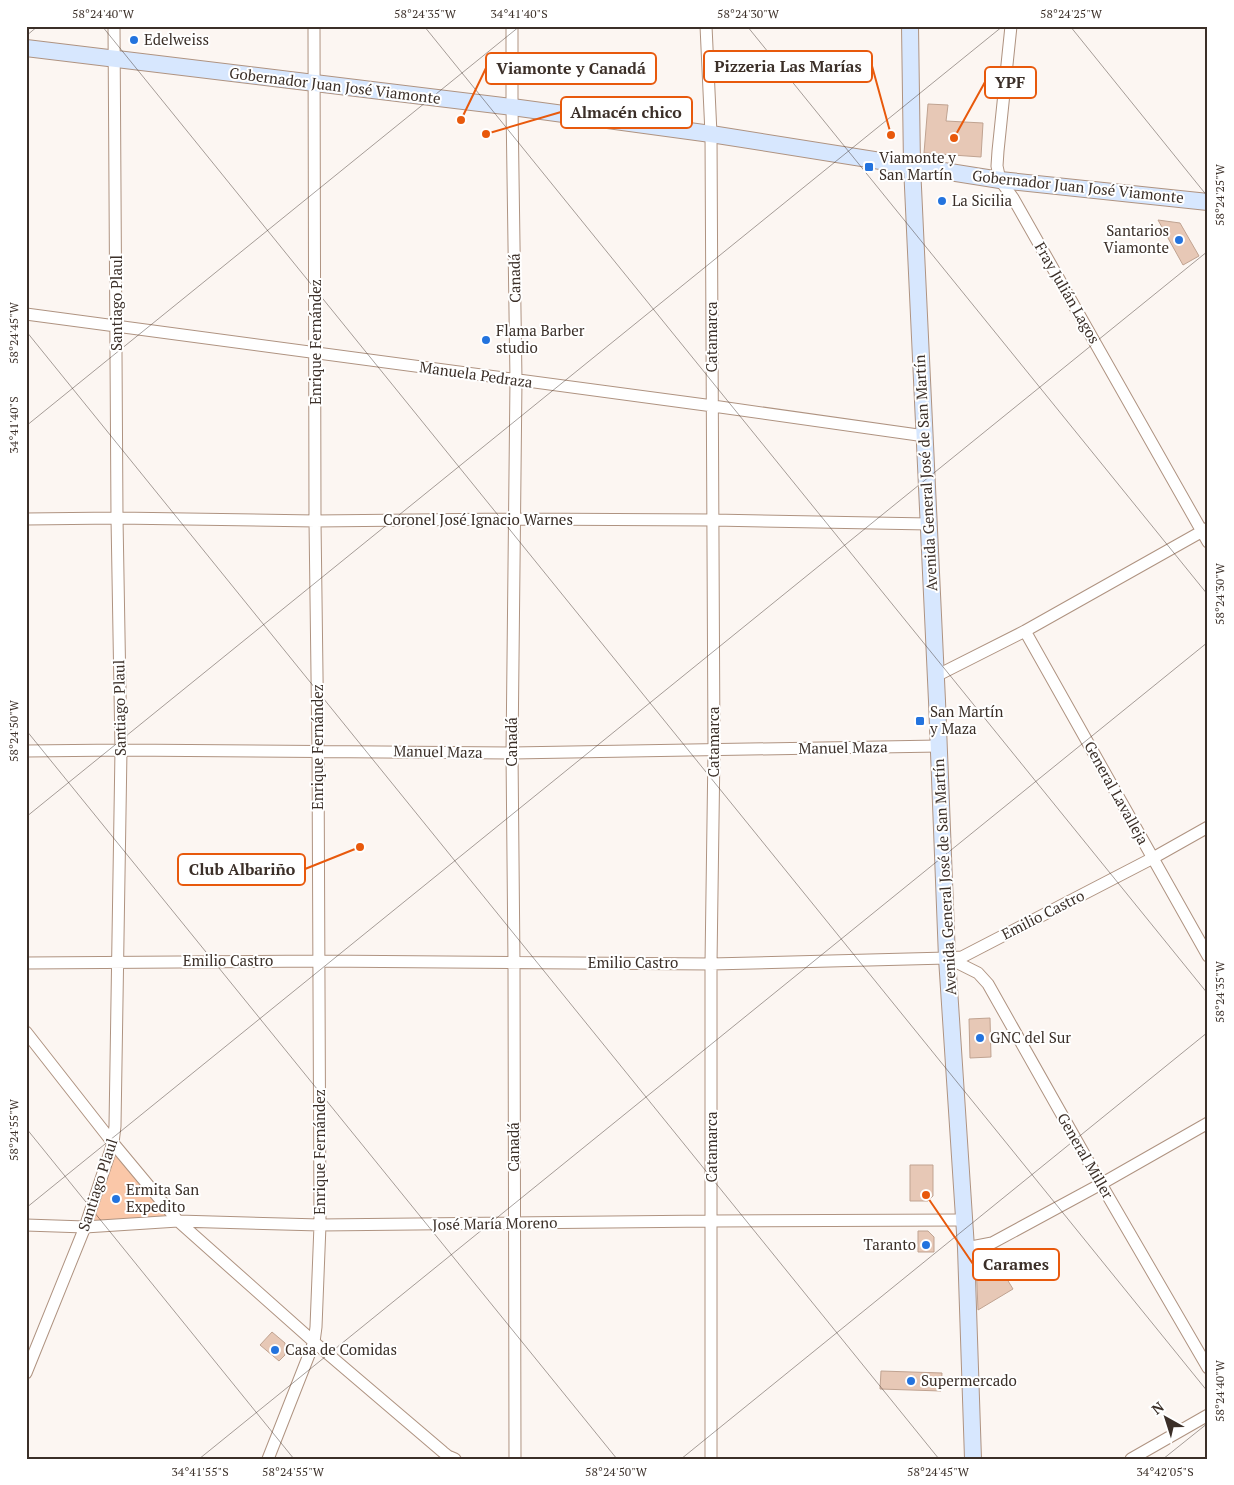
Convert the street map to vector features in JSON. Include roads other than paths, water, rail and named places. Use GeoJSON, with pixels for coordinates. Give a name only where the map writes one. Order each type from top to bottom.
{"type":"FeatureCollection","features":[{"type":"Feature","properties":{"kind":"main road","name":"Avenida General José de San Martín"},"geometry":{"type":"LineString","coordinates":[[910,26],[912,166],[947,958],[966,1248],[973,1459]]}},
{"type":"Feature","properties":{"kind":"main road","name":"Gobernador Juan José Viamonte"},"geometry":{"type":"LineString","coordinates":[[26,48],[512,107],[711,134],[1000,180],[1208,202]]}},
{"type":"Feature","properties":{"kind":"street","name":"Santiago Plaul"},"geometry":{"type":"LineString","coordinates":[[26,1373],[85,1227],[113,1143],[115,1126],[120,750],[114,26]]}},
{"type":"Feature","properties":{"kind":"street","name":"Enrique Fernández"},"geometry":{"type":"LineString","coordinates":[[268,1459],[314,1342],[320,1225],[314,26]]}},
{"type":"Feature","properties":{"kind":"street","name":"Canadá"},"geometry":{"type":"LineString","coordinates":[[512,26],[516,380],[512,753],[515,1459]]}},
{"type":"Feature","properties":{"kind":"street","name":"Catamarca"},"geometry":{"type":"LineString","coordinates":[[706,26],[711,134],[713,406],[712,1459]]}},
{"type":"Feature","properties":{"kind":"street","name":"Fray Julián Lagos"},"geometry":{"type":"LineString","coordinates":[[1011,26],[998,151],[997,166],[1000,180],[1013,198],[1206,534]]}},
{"type":"Feature","properties":{"kind":"street","name":"Manuela Pedraza"},"geometry":{"type":"LineString","coordinates":[[26,314],[925,436]]}},
{"type":"Feature","properties":{"kind":"street","name":"Coronel José Ignacio Warnes"},"geometry":{"type":"LineString","coordinates":[[26,519],[117,518],[315,522],[515,519],[712,520],[929,524]]}},
{"type":"Feature","properties":{"kind":"street"},"geometry":{"type":"LineString","coordinates":[[936,676],[1206,534]]}},
{"type":"Feature","properties":{"kind":"street","name":"General Lavalleja"},"geometry":{"type":"LineString","coordinates":[[1025,630],[1208,956]]}},
{"type":"Feature","properties":{"kind":"street","name":"Manuel Maza"},"geometry":{"type":"LineString","coordinates":[[26,751],[512,753],[939,746]]}},
{"type":"Feature","properties":{"kind":"street","name":"Emilio Castro"},"geometry":{"type":"LineString","coordinates":[[26,963],[319,961],[711,964],[962,957],[1153,858],[1208,827]]}},
{"type":"Feature","properties":{"kind":"street","name":"General Miller"},"geometry":{"type":"LineString","coordinates":[[947,958],[978,974],[988,984],[1208,1368]]}},
{"type":"Feature","properties":{"kind":"street"},"geometry":{"type":"LineString","coordinates":[[26,1032],[113,1143],[178,1221],[314,1342],[443,1452],[455,1459]]}},
{"type":"Feature","properties":{"kind":"street"},"geometry":{"type":"LineString","coordinates":[[966,1248],[992,1242],[1101,1184],[1208,1123]]}},
{"type":"Feature","properties":{"kind":"street","name":"José María Moreno"},"geometry":{"type":"LineString","coordinates":[[26,1225],[85,1227],[178,1221],[320,1225],[963,1220]]}},
{"type":"Feature","properties":{"kind":"street"},"geometry":{"type":"LineString","coordinates":[[1131,1459],[1208,1415]]}},
{"type":"Feature","properties":{"kind":"place","name":"Edelweiss"},"geometry":{"type":"Point","coordinates":[134,40]}},
{"type":"Feature","properties":{"kind":"place","name":"Viamonte y Canadá"},"geometry":{"type":"Point","coordinates":[461,120]}},
{"type":"Feature","properties":{"kind":"place","name":"Almacén chico"},"geometry":{"type":"Point","coordinates":[486,134]}},
{"type":"Feature","properties":{"kind":"place","name":"Pizzeria Las Marías"},"geometry":{"type":"Point","coordinates":[891,135]}},
{"type":"Feature","properties":{"kind":"place","name":"YPF"},"geometry":{"type":"Point","coordinates":[954,138]}},
{"type":"Feature","properties":{"kind":"place","name":"Viamonte y San Martín"},"geometry":{"type":"Point","coordinates":[869,167]}},
{"type":"Feature","properties":{"kind":"place","name":"La Sicilia"},"geometry":{"type":"Point","coordinates":[942,201]}},
{"type":"Feature","properties":{"kind":"place","name":"Santarios Viamonte"},"geometry":{"type":"Point","coordinates":[1179,240]}},
{"type":"Feature","properties":{"kind":"place","name":"Flama Barber studio"},"geometry":{"type":"Point","coordinates":[486,340]}},
{"type":"Feature","properties":{"kind":"place","name":"San Martín y Maza"},"geometry":{"type":"Point","coordinates":[920,721]}},
{"type":"Feature","properties":{"kind":"place","name":"Club Albariño"},"geometry":{"type":"Point","coordinates":[360,847]}},
{"type":"Feature","properties":{"kind":"place","name":"GNC del Sur"},"geometry":{"type":"Point","coordinates":[980,1038]}},
{"type":"Feature","properties":{"kind":"place","name":"Carames"},"geometry":{"type":"Point","coordinates":[926,1195]}},
{"type":"Feature","properties":{"kind":"place","name":"Ermita San Expedito"},"geometry":{"type":"Point","coordinates":[116,1199]}},
{"type":"Feature","properties":{"kind":"place","name":"Taranto"},"geometry":{"type":"Point","coordinates":[926,1245]}},
{"type":"Feature","properties":{"kind":"place","name":"Casa de Comidas"},"geometry":{"type":"Point","coordinates":[275,1350]}},
{"type":"Feature","properties":{"kind":"place","name":"Supermercado"},"geometry":{"type":"Point","coordinates":[911,1381]}}]}
